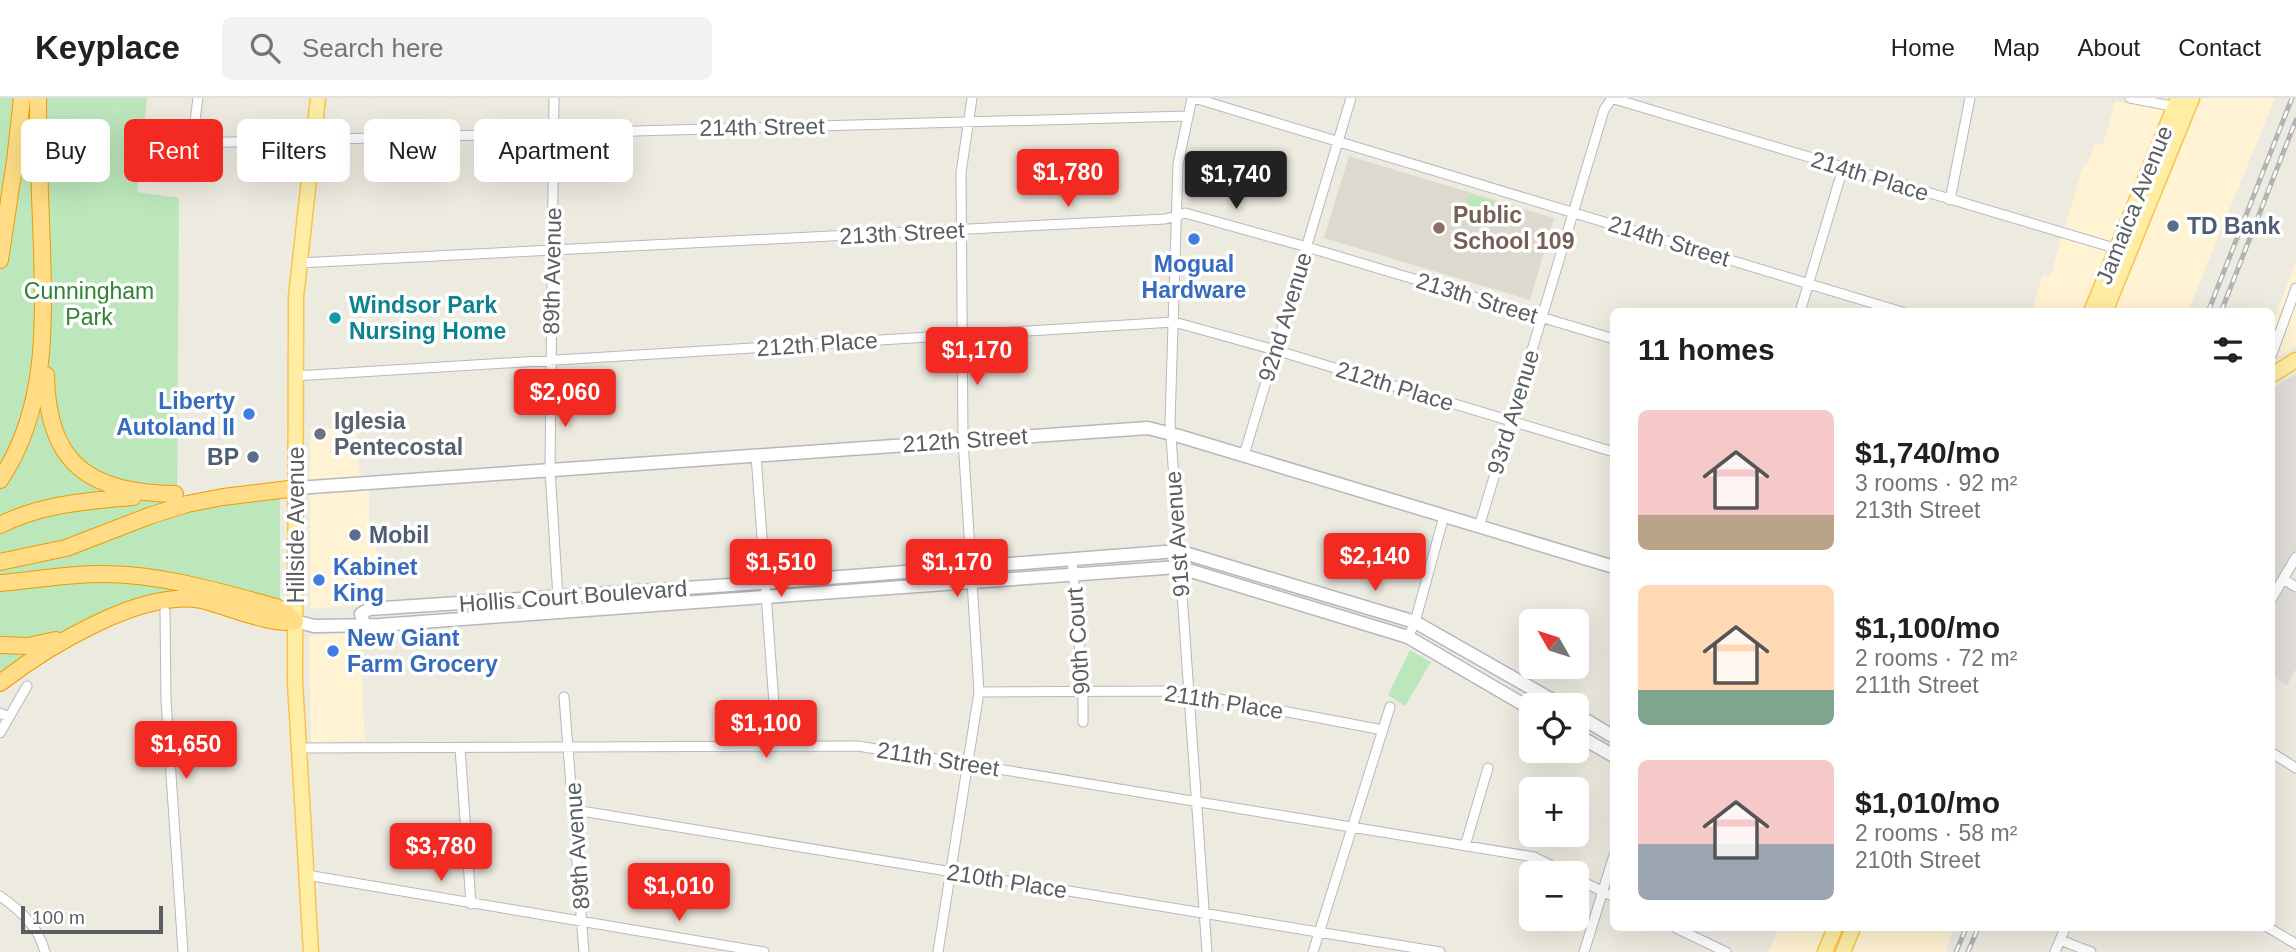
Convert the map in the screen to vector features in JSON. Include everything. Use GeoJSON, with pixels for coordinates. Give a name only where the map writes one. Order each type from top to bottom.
{"type":"FeatureCollection","features":[{"type":"Feature","properties":{"kind":"highway"},"geometry":{"type":"LineString","coordinates":[[0,260],[11,195],[22,98]]}},
{"type":"Feature","properties":{"kind":"highway"},"geometry":{"type":"LineString","coordinates":[[38,98],[43,314],[48,409],[52,428],[66,453],[85,472],[107,485],[138,493],[175,494]]}},
{"type":"Feature","properties":{"kind":"highway"},"geometry":{"type":"LineString","coordinates":[[0,480],[21,442],[32,412],[40,368],[43,314]]}},
{"type":"Feature","properties":{"kind":"highway"},"geometry":{"type":"LineString","coordinates":[[0,562],[66,548],[164,511],[223,497],[297,488]]}},
{"type":"Feature","properties":{"kind":"highway"},"geometry":{"type":"LineString","coordinates":[[0,525],[59,505],[195,493],[223,497]]}},
{"type":"Feature","properties":{"kind":"highway"},"geometry":{"type":"LineString","coordinates":[[0,583],[78,575],[149,577],[193,585],[277,607],[295,621]]}},
{"type":"Feature","properties":{"kind":"highway"},"geometry":{"type":"LineString","coordinates":[[0,645],[29,646],[48,643],[153,601],[182,598],[205,601],[284,623],[295,621]]}},
{"type":"Feature","properties":{"kind":"highway"},"geometry":{"type":"LineString","coordinates":[[0,683],[45,653],[117,615]]}},
{"type":"Feature","properties":{"kind":"main road","name":"Hillside Avenue"},"geometry":{"type":"LineString","coordinates":[[315,119],[318,98]]}},
{"type":"Feature","properties":{"kind":"main road","name":"Jamaica Avenue"},"geometry":{"type":"LineString","coordinates":[[2093,308],[2122,251],[2183,103]]}},
{"type":"Feature","properties":{"kind":"main road","name":"Hillside Avenue"},"geometry":{"type":"LineString","coordinates":[[308,182],[298,262],[295,621],[298,748],[311,952]]}},
{"type":"Feature","properties":{"kind":"main road","name":"Jamaica Avenue"},"geometry":{"type":"LineString","coordinates":[[2106,308],[2122,251]]}},
{"type":"Feature","properties":{"kind":"main road"},"geometry":{"type":"LineString","coordinates":[[2275,373],[2296,360]]}},
{"type":"Feature","properties":{"kind":"main road","name":"212th Street"},"geometry":{"type":"LineString","coordinates":[[297,488],[1148,428],[1610,566]]}},
{"type":"Feature","properties":{"kind":"main road","name":"Hollis Court Boulevard"},"geometry":{"type":"LineString","coordinates":[[364,624],[360,616],[366,610],[487,602],[560,604],[765,590],[899,579],[972,566],[1178,551],[1415,622],[1540,693]]}},
{"type":"Feature","properties":{"kind":"main road","name":"Hollis Court Boulevard"},"geometry":{"type":"LineString","coordinates":[[899,579],[973,582],[1178,567],[1408,637],[1519,702]]}},
{"type":"Feature","properties":{"kind":"main road"},"geometry":{"type":"LineString","coordinates":[[1250,589],[1254,574]]}},
{"type":"Feature","properties":{"kind":"main road"},"geometry":{"type":"LineString","coordinates":[[1330,613],[1334,598]]}},
{"type":"Feature","properties":{"kind":"main road"},"geometry":{"type":"LineString","coordinates":[[487,602],[491,617]]}},
{"type":"Feature","properties":{"kind":"main road","name":"Hollis Court Boulevard"},"geometry":{"type":"LineString","coordinates":[[295,621],[314,626],[491,617],[560,604]]}},
{"type":"Feature","properties":{"kind":"main road"},"geometry":{"type":"LineString","coordinates":[[431,606],[434,620]]}},
{"type":"Feature","properties":{"kind":"main road"},"geometry":{"type":"LineString","coordinates":[[1480,679],[1488,663]]}},
{"type":"Feature","properties":{"kind":"main road"},"geometry":{"type":"LineString","coordinates":[[1589,722],[1610,735]]}},
{"type":"Feature","properties":{"kind":"main road"},"geometry":{"type":"LineString","coordinates":[[1589,741],[1610,753]]}},
{"type":"Feature","properties":{"kind":"main road"},"geometry":{"type":"LineString","coordinates":[[1825,952],[1834,931]]}},
{"type":"Feature","properties":{"kind":"main road"},"geometry":{"type":"LineString","coordinates":[[1843,952],[1852,931]]}},
{"type":"Feature","properties":{"kind":"street","name":"214th Street"},"geometry":{"type":"LineString","coordinates":[[198,98],[192,143],[237,142]]}},
{"type":"Feature","properties":{"kind":"street","name":"89th Avenue"},"geometry":{"type":"LineString","coordinates":[[554,98],[554,119]]}},
{"type":"Feature","properties":{"kind":"street"},"geometry":{"type":"LineString","coordinates":[[938,952],[979,692],[963,440],[961,173],[972,98]]}},
{"type":"Feature","properties":{"kind":"street","name":"214th Street"},"geometry":{"type":"LineString","coordinates":[[633,131],[1188,116],[1193,98],[1889,308]]}},
{"type":"Feature","properties":{"kind":"street","name":"92nd Avenue"},"geometry":{"type":"LineString","coordinates":[[1244,455],[1351,98]]}},
{"type":"Feature","properties":{"kind":"street","name":"214th Place"},"geometry":{"type":"LineString","coordinates":[[1612,98],[2122,251]]}},
{"type":"Feature","properties":{"kind":"street","name":"93rd Avenue"},"geometry":{"type":"LineString","coordinates":[[1479,527],[1604,110],[1612,98]]}},
{"type":"Feature","properties":{"kind":"street"},"geometry":{"type":"LineString","coordinates":[[1950,200],[1970,98]]}},
{"type":"Feature","properties":{"kind":"street"},"geometry":{"type":"LineString","coordinates":[[2130,98],[2183,103]]}},
{"type":"Feature","properties":{"kind":"street","name":"91st Avenue"},"geometry":{"type":"LineString","coordinates":[[1188,116],[1178,164],[1170,433],[1207,952]]}},
{"type":"Feature","properties":{"kind":"street","name":"214th Street"},"geometry":{"type":"LineString","coordinates":[[350,138],[474,135]]}},
{"type":"Feature","properties":{"kind":"street"},"geometry":{"type":"LineString","coordinates":[[1801,308],[1843,168]]}},
{"type":"Feature","properties":{"kind":"street","name":"89th Avenue"},"geometry":{"type":"LineString","coordinates":[[553,182],[550,470],[560,604]]}},
{"type":"Feature","properties":{"kind":"street","name":"213th Street"},"geometry":{"type":"LineString","coordinates":[[298,262],[1165,219],[1193,213],[1610,338]]}},
{"type":"Feature","properties":{"kind":"street"},"geometry":{"type":"LineString","coordinates":[[2275,346],[2296,288]]}},
{"type":"Feature","properties":{"kind":"street","name":"212th Place"},"geometry":{"type":"LineString","coordinates":[[295,376],[1174,322],[1610,451]]}},
{"type":"Feature","properties":{"kind":"street"},"geometry":{"type":"LineString","coordinates":[[755,455],[777,746]]}},
{"type":"Feature","properties":{"kind":"street"},"geometry":{"type":"LineString","coordinates":[[1408,637],[1415,622],[1444,516]]}},
{"type":"Feature","properties":{"kind":"street"},"geometry":{"type":"LineString","coordinates":[[2275,593],[2296,557]]}},
{"type":"Feature","properties":{"kind":"street","name":"90th Court"},"geometry":{"type":"LineString","coordinates":[[1072,559],[1083,722]]}},
{"type":"Feature","properties":{"kind":"street"},"geometry":{"type":"LineString","coordinates":[[2283,579],[2296,587]]}},
{"type":"Feature","properties":{"kind":"street"},"geometry":{"type":"LineString","coordinates":[[165,611],[166,700],[183,952]]}},
{"type":"Feature","properties":{"kind":"street"},"geometry":{"type":"LineString","coordinates":[[0,733],[5,715],[27,686]]}},
{"type":"Feature","properties":{"kind":"street","name":"211th Place"},"geometry":{"type":"LineString","coordinates":[[979,692],[1188,692],[1383,730]]}},
{"type":"Feature","properties":{"kind":"street","name":"89th Avenue"},"geometry":{"type":"LineString","coordinates":[[565,697],[584,952]]}},
{"type":"Feature","properties":{"kind":"street"},"geometry":{"type":"LineString","coordinates":[[1313,952],[1390,707]]}},
{"type":"Feature","properties":{"kind":"street","name":"211th Street"},"geometry":{"type":"LineString","coordinates":[[298,748],[858,746],[1534,857],[1542,861]]}},
{"type":"Feature","properties":{"kind":"street"},"geometry":{"type":"LineString","coordinates":[[460,748],[471,904]]}},
{"type":"Feature","properties":{"kind":"street"},"geometry":{"type":"LineString","coordinates":[[2275,755],[2296,768]]}},
{"type":"Feature","properties":{"kind":"street"},"geometry":{"type":"LineString","coordinates":[[1465,846],[1488,768]]}},
{"type":"Feature","properties":{"kind":"street","name":"210th Place"},"geometry":{"type":"LineString","coordinates":[[575,810],[1440,952]]}},
{"type":"Feature","properties":{"kind":"street"},"geometry":{"type":"LineString","coordinates":[[1584,952],[1610,867]]}},
{"type":"Feature","properties":{"kind":"street"},"geometry":{"type":"LineString","coordinates":[[307,875],[764,952]]}},
{"type":"Feature","properties":{"kind":"street"},"geometry":{"type":"LineString","coordinates":[[1589,885],[1610,895]]}},
{"type":"Feature","properties":{"kind":"street"},"geometry":{"type":"LineString","coordinates":[[0,896],[20,910],[32,923],[42,940],[45,952]]}},
{"type":"Feature","properties":{"kind":"street"},"geometry":{"type":"LineString","coordinates":[[1682,931],[1726,952]]}},
{"type":"Feature","properties":{"kind":"street"},"geometry":{"type":"LineString","coordinates":[[2055,952],[2064,931]]}},
{"type":"Feature","properties":{"kind":"street"},"geometry":{"type":"LineString","coordinates":[[2274,931],[2296,944]]}},
{"type":"Feature","properties":{"kind":"street"},"geometry":{"type":"LineString","coordinates":[[1698,952],[1702,940]]}},
{"type":"Feature","properties":{"kind":"street"},"geometry":{"type":"LineString","coordinates":[[2060,940],[2091,952]]}},
{"type":"Feature","properties":{"kind":"shaded area"},"geometry":{"type":"Polygon","coordinates":[[[2130,98],[2169,98],[2084,308],[2033,308],[2042,276],[2050,277],[2084,163],[2087,164],[2095,144],[2103,145],[2115,101],[2128,104],[2130,98]]]}},
{"type":"Feature","properties":{"kind":"shaded area"},"geometry":{"type":"Polygon","coordinates":[[[2202,98],[2275,98],[2189,308],[2114,308],[2202,98]]]}},
{"type":"Feature","properties":{"kind":"shaded area","name":"Public School 109"},"geometry":{"type":"Polygon","coordinates":[[[1349,156],[1554,218],[1530,300],[1324,238],[1349,156]]]}},
{"type":"Feature","properties":{"kind":"shaded area"},"geometry":{"type":"Polygon","coordinates":[[[2296,262],[2296,346],[2275,358],[2275,316],[2296,262]]]}},
{"type":"Feature","properties":{"kind":"shaded area"},"geometry":{"type":"Polygon","coordinates":[[[2296,374],[2296,570],[2290,580],[2296,584],[2296,669],[2287,685],[2275,678],[2275,387],[2296,374]]]}},
{"type":"Feature","properties":{"kind":"shaded area"},"geometry":{"type":"Polygon","coordinates":[[[356,427],[360,477],[369,476],[369,545],[376,545],[382,604],[310,609],[310,429],[356,427]]]}},
{"type":"Feature","properties":{"kind":"shaded area"},"geometry":{"type":"Polygon","coordinates":[[[359,632],[365,741],[311,742],[309,636],[359,632]]]}},
{"type":"Feature","properties":{"kind":"shaded area"},"geometry":{"type":"Polygon","coordinates":[[[1778,931],[1826,931],[1817,952],[1768,952],[1778,931]]]}},
{"type":"Feature","properties":{"kind":"shaded area"},"geometry":{"type":"Polygon","coordinates":[[[1859,931],[1953,931],[1945,952],[1850,952],[1859,931]]]}},
{"type":"Feature","properties":{"kind":"green space","name":"Cunningham Park"},"geometry":{"type":"Polygon","coordinates":[[[0,98],[147,98],[145,119],[124,119],[124,182],[138,182],[137,192],[179,198],[177,511],[280,499],[280,599],[163,595],[0,682],[0,98]]]}},
{"type":"Feature","properties":{"kind":"green space"},"geometry":{"type":"Polygon","coordinates":[[[1469,194],[1507,205],[1501,226],[1463,214],[1469,194]]]}},
{"type":"Feature","properties":{"kind":"green space"},"geometry":{"type":"Polygon","coordinates":[[[1410,650],[1431,662],[1405,706],[1388,695],[1410,650]]]}},
{"type":"Feature","properties":{"kind":"railway"},"geometry":{"type":"LineString","coordinates":[[2210,308],[2292,98]]}},
{"type":"Feature","properties":{"kind":"railway"},"geometry":{"type":"LineString","coordinates":[[2223,308],[2296,120]]}},
{"type":"Feature","properties":{"kind":"railway"},"geometry":{"type":"LineString","coordinates":[[1956,952],[1965,931]]}},
{"type":"Feature","properties":{"kind":"railway"},"geometry":{"type":"LineString","coordinates":[[1968,952],[1977,931]]}},
{"type":"Feature","properties":{"kind":"place","name":"TD Bank"},"geometry":{"type":"Point","coordinates":[2173,226]}},
{"type":"Feature","properties":{"kind":"place","name":"Public School 109"},"geometry":{"type":"Point","coordinates":[1439,228]}},
{"type":"Feature","properties":{"kind":"place","name":"Mogual Hardware"},"geometry":{"type":"Point","coordinates":[1194,239]}},
{"type":"Feature","properties":{"kind":"place","name":"Windsor Park Nursing Home"},"geometry":{"type":"Point","coordinates":[335,318]}},
{"type":"Feature","properties":{"kind":"place","name":"Liberty Autoland II"},"geometry":{"type":"Point","coordinates":[249,414]}},
{"type":"Feature","properties":{"kind":"place","name":"Iglesia Pentecostal"},"geometry":{"type":"Point","coordinates":[320,434]}},
{"type":"Feature","properties":{"kind":"place","name":"BP"},"geometry":{"type":"Point","coordinates":[253,457]}},
{"type":"Feature","properties":{"kind":"place","name":"Mobil"},"geometry":{"type":"Point","coordinates":[355,535]}},
{"type":"Feature","properties":{"kind":"place","name":"Kabinet King"},"geometry":{"type":"Point","coordinates":[319,580]}},
{"type":"Feature","properties":{"kind":"place","name":"New Giant Farm Grocery"},"geometry":{"type":"Point","coordinates":[333,651]}}]}
